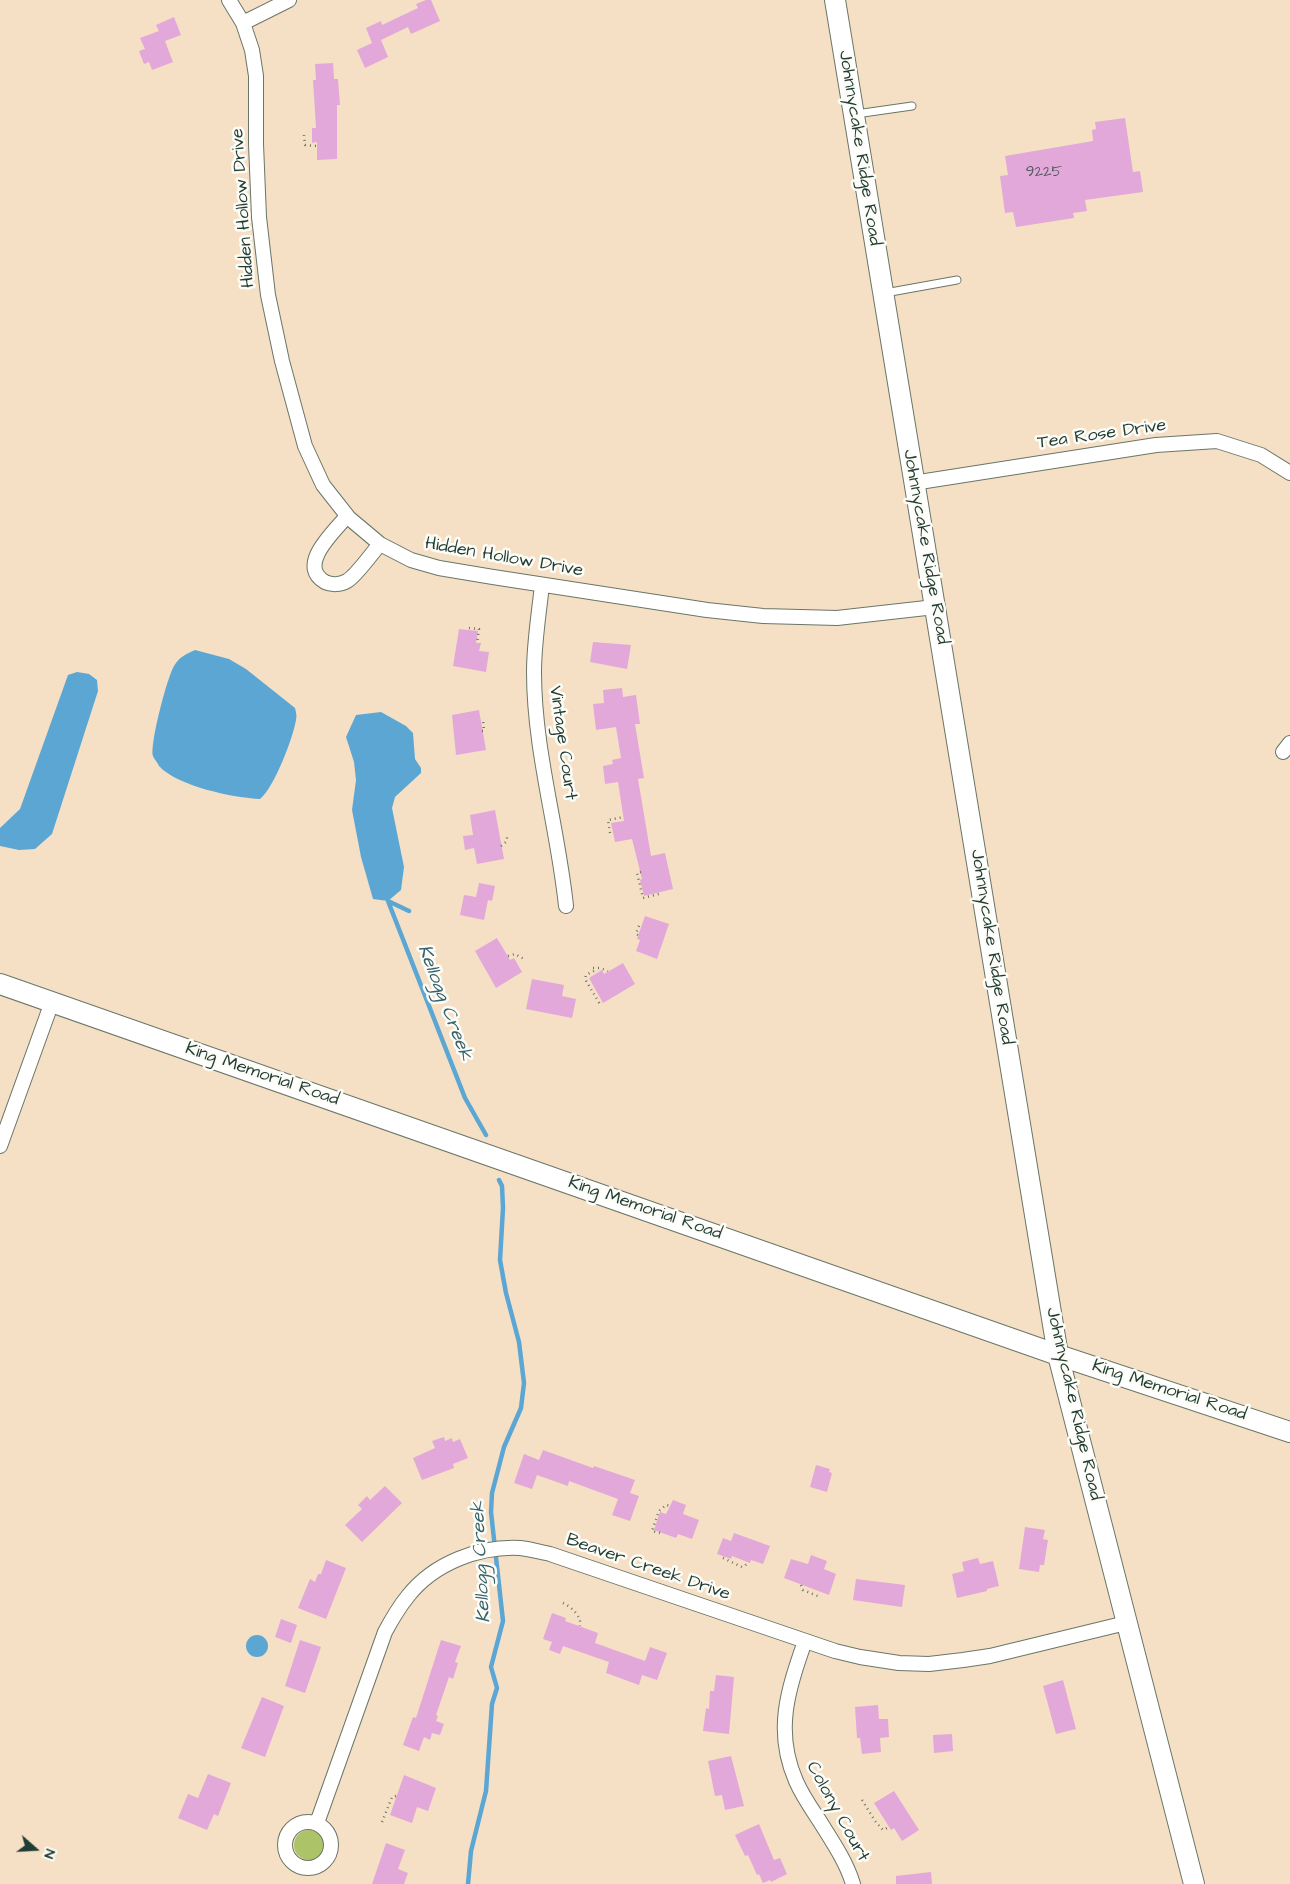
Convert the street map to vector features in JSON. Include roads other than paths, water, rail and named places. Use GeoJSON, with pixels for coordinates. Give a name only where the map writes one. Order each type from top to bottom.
{"type":"FeatureCollection","features":[{"type":"Feature","properties":{"kind":"main road","name":"Johnnycake Ridge Road"},"geometry":{"type":"LineString","coordinates":[[835,0],[1058,1355],[1194,1884]]}},
{"type":"Feature","properties":{"kind":"main road","name":"King Memorial Road"},"geometry":{"type":"LineString","coordinates":[[0,984],[1058,1355],[1290,1432]]}},
{"type":"Feature","properties":{"kind":"street","name":"Hidden Hollow Drive"},"geometry":{"type":"LineString","coordinates":[[229,0],[243,23],[252,50],[256,76],[259,217],[268,295],[282,361],[305,446],[323,485],[347,516],[380,544],[424,565],[542,585],[707,610],[763,616],[837,618],[935,607]]}},
{"type":"Feature","properties":{"kind":"street"},"geometry":{"type":"LineString","coordinates":[[243,23],[289,0]]}},
{"type":"Feature","properties":{"kind":"street","name":"Tea Rose Drive"},"geometry":{"type":"LineString","coordinates":[[913,483],[1156,445],[1217,441],[1261,455],[1290,473]]}},
{"type":"Feature","properties":{"kind":"street"},"geometry":{"type":"LineString","coordinates":[[347,516],[315,556],[314,566],[322,580],[326,583],[337,584],[349,580],[380,544]]}},
{"type":"Feature","properties":{"kind":"street","name":"Vintage Court"},"geometry":{"type":"LineString","coordinates":[[542,585],[534,672],[537,716],[563,875],[566,906]]}},
{"type":"Feature","properties":{"kind":"street"},"geometry":{"type":"LineString","coordinates":[[0,1146],[52,1002]]}},
{"type":"Feature","properties":{"kind":"street","name":"Beaver Creek Drive"},"geometry":{"type":"LineString","coordinates":[[317,1823],[373,1662],[385,1632],[397,1610],[409,1594],[435,1572],[466,1556],[489,1550],[511,1548],[550,1554],[805,1641],[860,1657],[899,1663],[929,1664],[990,1656],[1126,1623]]}},
{"type":"Feature","properties":{"kind":"street","name":"Colony Court"},"geometry":{"type":"LineString","coordinates":[[805,1641],[786,1704],[784,1728],[789,1763],[796,1783],[840,1853],[853,1884]]}},
{"type":"Feature","properties":{"kind":"lane"},"geometry":{"type":"LineString","coordinates":[[853,114],[912,106]]}},
{"type":"Feature","properties":{"kind":"lane"},"geometry":{"type":"LineString","coordinates":[[882,293],[957,280]]}},
{"type":"Feature","properties":{"kind":"water"},"geometry":{"type":"Polygon","coordinates":[[[195,650],[229,659],[246,669],[295,708],[296,720],[287,750],[271,785],[260,799],[206,790],[192,785],[167,773],[159,766],[153,756],[156,725],[171,673],[180,658],[195,650]]]}},
{"type":"Feature","properties":{"kind":"water"},"geometry":{"type":"Polygon","coordinates":[[[77,672],[89,674],[97,680],[98,691],[52,834],[35,849],[19,850],[0,846],[0,828],[20,809],[68,675],[77,672]]]}},
{"type":"Feature","properties":{"kind":"water"},"geometry":{"type":"Polygon","coordinates":[[[381,712],[406,726],[413,733],[415,759],[421,768],[421,773],[395,797],[392,808],[404,867],[401,890],[388,901],[373,899],[361,857],[352,810],[356,780],[354,762],[346,737],[356,715],[381,712]]]}},
{"type":"Feature","properties":{"kind":"water"},"geometry":{"type":"Polygon","coordinates":[[[257,1635],[265,1638],[268,1646],[265,1654],[257,1657],[249,1654],[246,1646],[249,1638],[257,1635]]]}},
{"type":"Feature","properties":{"kind":"waterway","name":"Kellogg Creek"},"geometry":{"type":"LineString","coordinates":[[409,911],[388,901],[465,1098],[486,1135]]}},
{"type":"Feature","properties":{"kind":"waterway","name":"Kellogg Creek"},"geometry":{"type":"LineString","coordinates":[[468,1884],[471,1851],[486,1791],[492,1704],[497,1688],[491,1667],[503,1621],[491,1512],[492,1493],[504,1447],[521,1408],[524,1383],[519,1342],[506,1293],[500,1260],[503,1208],[502,1186],[499,1180]]}}]}
